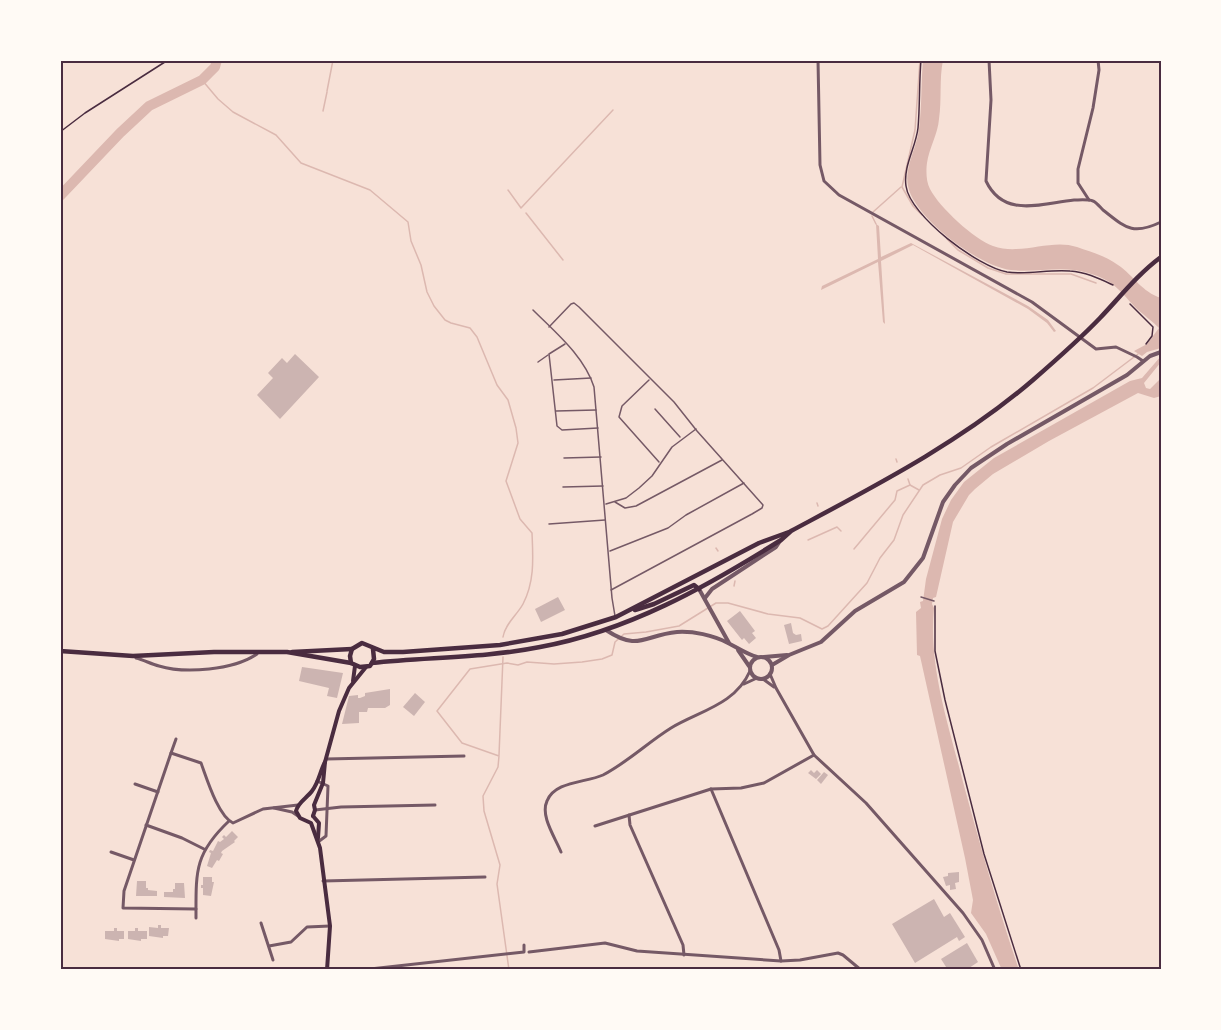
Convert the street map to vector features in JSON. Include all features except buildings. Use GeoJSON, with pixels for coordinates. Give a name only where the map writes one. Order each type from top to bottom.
{"type":"FeatureCollection","features":[{"type":"Feature","properties":{"kind":"main road"},"geometry":{"type":"LineString","coordinates":[[60,651],[133,656],[214,652],[287,652],[313,649],[352,650],[363,643],[384,652],[403,652],[500,645],[562,634],[616,617],[759,543],[791,531],[910,466],[967,431],[1034,379],[1161,257]]}},
{"type":"Feature","properties":{"kind":"main road"},"geometry":{"type":"LineString","coordinates":[[327,970],[330,926],[318,840],[319,823],[314,816],[315,807],[323,783],[326,761],[339,711],[352,684],[366,667],[372,663],[523,650],[565,642],[606,630],[699,589],[781,540],[791,531]]}},
{"type":"Feature","properties":{"kind":"main road"},"geometry":{"type":"LineString","coordinates":[[629,610],[654,604],[694,585],[699,589]]}},
{"type":"Feature","properties":{"kind":"main road"},"geometry":{"type":"LineString","coordinates":[[372,663],[375,657],[373,649]]}},
{"type":"Feature","properties":{"kind":"main road"},"geometry":{"type":"LineString","coordinates":[[352,650],[350,656],[353,664],[352,684]]}},
{"type":"Feature","properties":{"kind":"main road"},"geometry":{"type":"LineString","coordinates":[[287,652],[366,667]]}},
{"type":"Feature","properties":{"kind":"main road"},"geometry":{"type":"LineString","coordinates":[[318,840],[311,823],[298,816],[296,811],[298,805],[314,788],[319,772],[326,761]]}},
{"type":"Feature","properties":{"kind":"main road"},"geometry":{"type":"LineString","coordinates":[[302,801],[310,801],[315,807]]}},
{"type":"Feature","properties":{"kind":"main road"},"geometry":{"type":"LineString","coordinates":[[306,820],[314,816]]}},
{"type":"Feature","properties":{"kind":"street"},"geometry":{"type":"LineString","coordinates":[[818,60],[820,165],[824,181],[830,188],[874,215],[1032,302],[1096,349],[1116,347],[1143,362]]}},
{"type":"Feature","properties":{"kind":"street"},"geometry":{"type":"LineString","coordinates":[[989,60],[992,100],[986,182],[999,198],[1018,207],[1089,200],[1129,229],[1161,222]]}},
{"type":"Feature","properties":{"kind":"street"},"geometry":{"type":"LineString","coordinates":[[1089,200],[1078,183],[1078,169],[1093,108],[1099,70],[1098,60]]}},
{"type":"Feature","properties":{"kind":"street"},"geometry":{"type":"LineString","coordinates":[[772,665],[789,655],[821,642],[855,611],[904,582],[922,558],[943,502],[954,485],[971,468],[1007,444],[1127,375],[1159,352]]}},
{"type":"Feature","properties":{"kind":"street"},"geometry":{"type":"LineString","coordinates":[[705,598],[712,589],[776,547],[781,540]]}},
{"type":"Feature","properties":{"kind":"street"},"geometry":{"type":"LineString","coordinates":[[699,589],[729,643]]}},
{"type":"Feature","properties":{"kind":"street"},"geometry":{"type":"LineString","coordinates":[[606,630],[625,640],[638,642],[677,632],[692,632],[729,643],[738,650],[757,657],[789,655]]}},
{"type":"Feature","properties":{"kind":"street"},"geometry":{"type":"LineString","coordinates":[[738,650],[750,669],[776,688]]}},
{"type":"Feature","properties":{"kind":"street"},"geometry":{"type":"LineString","coordinates":[[133,656],[160,667],[212,668],[247,660],[258,652]]}},
{"type":"Feature","properties":{"kind":"street"},"geometry":{"type":"LineString","coordinates":[[742,685],[752,662],[757,657]]}},
{"type":"Feature","properties":{"kind":"street"},"geometry":{"type":"LineString","coordinates":[[764,657],[772,665],[770,674],[776,688],[814,755],[866,803],[963,913],[982,940],[995,970]]}},
{"type":"Feature","properties":{"kind":"street"},"geometry":{"type":"LineString","coordinates":[[561,852],[544,813],[552,792],[561,787],[602,775],[628,761],[670,728],[712,708],[742,685],[770,674]]}},
{"type":"Feature","properties":{"kind":"street"},"geometry":{"type":"LineString","coordinates":[[176,739],[123,891],[123,908],[196,909]]}},
{"type":"Feature","properties":{"kind":"street"},"geometry":{"type":"LineString","coordinates":[[171,753],[201,763],[220,808],[233,823],[249,814],[270,808],[298,805]]}},
{"type":"Feature","properties":{"kind":"street"},"geometry":{"type":"LineString","coordinates":[[595,826],[711,789],[741,788],[764,783],[814,755]]}},
{"type":"Feature","properties":{"kind":"street"},"geometry":{"type":"LineString","coordinates":[[326,761],[464,756]]}},
{"type":"Feature","properties":{"kind":"street"},"geometry":{"type":"LineString","coordinates":[[317,782],[328,786],[326,836],[318,840]]}},
{"type":"Feature","properties":{"kind":"street"},"geometry":{"type":"LineString","coordinates":[[135,784],[158,792]]}},
{"type":"Feature","properties":{"kind":"street"},"geometry":{"type":"LineString","coordinates":[[711,789],[779,950],[781,962]]}},
{"type":"Feature","properties":{"kind":"street"},"geometry":{"type":"LineString","coordinates":[[315,807],[327,809],[435,805]]}},
{"type":"Feature","properties":{"kind":"street"},"geometry":{"type":"LineString","coordinates":[[270,808],[288,811],[298,816]]}},
{"type":"Feature","properties":{"kind":"street"},"geometry":{"type":"LineString","coordinates":[[629,815],[630,825],[682,943],[684,955]]}},
{"type":"Feature","properties":{"kind":"street"},"geometry":{"type":"LineString","coordinates":[[196,918],[195,881],[204,849],[229,821]]}},
{"type":"Feature","properties":{"kind":"street"},"geometry":{"type":"LineString","coordinates":[[146,825],[204,849]]}},
{"type":"Feature","properties":{"kind":"street"},"geometry":{"type":"LineString","coordinates":[[111,852],[134,860]]}},
{"type":"Feature","properties":{"kind":"street"},"geometry":{"type":"LineString","coordinates":[[323,881],[485,877]]}},
{"type":"Feature","properties":{"kind":"street"},"geometry":{"type":"LineString","coordinates":[[261,923],[273,960]]}},
{"type":"Feature","properties":{"kind":"street"},"geometry":{"type":"LineString","coordinates":[[269,946],[291,942],[308,927],[330,926]]}},
{"type":"Feature","properties":{"kind":"street"},"geometry":{"type":"LineString","coordinates":[[529,952],[604,944],[684,955],[781,962],[838,953],[861,970]]}},
{"type":"Feature","properties":{"kind":"street"},"geometry":{"type":"LineString","coordinates":[[361,970],[511,954],[524,952],[524,945]]}},
{"type":"Feature","properties":{"kind":"lane"},"geometry":{"type":"LineString","coordinates":[[549,327],[574,303],[675,402],[696,429],[762,501],[762,508],[758,511],[611,590]]}},
{"type":"Feature","properties":{"kind":"lane"},"geometry":{"type":"LineString","coordinates":[[533,310],[584,366],[594,387],[611,590],[616,617]]}},
{"type":"Feature","properties":{"kind":"lane"},"geometry":{"type":"LineString","coordinates":[[538,362],[565,343]]}},
{"type":"Feature","properties":{"kind":"lane"},"geometry":{"type":"LineString","coordinates":[[549,354],[559,428],[599,428]]}},
{"type":"Feature","properties":{"kind":"lane"},"geometry":{"type":"LineString","coordinates":[[553,380],[591,378]]}},
{"type":"Feature","properties":{"kind":"lane"},"geometry":{"type":"LineString","coordinates":[[650,378],[622,406],[620,417],[660,463]]}},
{"type":"Feature","properties":{"kind":"lane"},"geometry":{"type":"LineString","coordinates":[[655,409],[681,439]]}},
{"type":"Feature","properties":{"kind":"lane"},"geometry":{"type":"LineString","coordinates":[[555,411],[597,410]]}},
{"type":"Feature","properties":{"kind":"lane"},"geometry":{"type":"LineString","coordinates":[[605,505],[626,498],[645,484],[681,439],[696,429]]}},
{"type":"Feature","properties":{"kind":"lane"},"geometry":{"type":"LineString","coordinates":[[564,458],[601,457]]}},
{"type":"Feature","properties":{"kind":"lane"},"geometry":{"type":"LineString","coordinates":[[615,502],[625,508],[636,506],[723,459]]}},
{"type":"Feature","properties":{"kind":"lane"},"geometry":{"type":"LineString","coordinates":[[609,551],[668,528],[686,515],[745,482]]}},
{"type":"Feature","properties":{"kind":"lane"},"geometry":{"type":"LineString","coordinates":[[563,487],[603,486]]}},
{"type":"Feature","properties":{"kind":"lane"},"geometry":{"type":"LineString","coordinates":[[549,524],[606,520]]}},
{"type":"Feature","properties":{"kind":"lane"},"geometry":{"type":"LineString","coordinates":[[921,597],[934,602]]}},
{"type":"Feature","properties":{"kind":"path"},"geometry":{"type":"LineString","coordinates":[[60,132],[85,113],[168,60]]}},
{"type":"Feature","properties":{"kind":"path"},"geometry":{"type":"LineString","coordinates":[[921,60],[918,129],[906,169],[906,188],[915,205],[961,249],[989,266],[1012,272],[1070,271],[1088,274],[1113,285]]}},
{"type":"Feature","properties":{"kind":"path"},"geometry":{"type":"LineString","coordinates":[[1130,304],[1154,327],[1152,336],[1146,344]]}},
{"type":"Feature","properties":{"kind":"path"},"geometry":{"type":"LineString","coordinates":[[934,602],[936,608],[935,651],[950,723],[988,871],[1021,970]]}},
{"type":"Feature","properties":{"kind":"shaded area"},"geometry":{"type":"Polygon","coordinates":[[[923,60],[943,60],[938,125],[926,169],[929,186],[941,205],[968,230],[993,246],[1014,249],[1067,245],[1103,257],[1124,269],[1143,288],[1161,298],[1161,348],[1142,356],[1134,351],[1147,344],[1159,328],[1105,279],[1079,271],[1059,269],[1020,271],[998,267],[966,251],[935,226],[922,212],[913,199],[907,179],[919,129],[923,60]]]}},
{"type":"Feature","properties":{"kind":"shaded area"},"geometry":{"type":"Polygon","coordinates":[[[876,224],[879,226],[881,257],[911,243],[1028,306],[1048,320],[1056,331],[1054,332],[1047,323],[1028,309],[913,245],[881,261],[885,324],[878,262],[821,290],[822,286],[878,259],[876,224]]]}},
{"type":"Feature","properties":{"kind":"shaded area"},"geometry":{"type":"Polygon","coordinates":[[[1161,356],[1161,362],[1144,383],[1146,388],[1150,389],[1161,378],[1161,396],[1154,398],[1138,393],[993,474],[969,495],[953,522],[936,597],[933,598],[934,652],[946,718],[983,853],[1019,970],[1002,970],[986,934],[971,913],[973,900],[965,858],[920,656],[917,655],[916,612],[921,608],[920,602],[923,601],[926,579],[942,519],[951,500],[964,482],[994,458],[1130,381],[1142,378],[1161,356]]]}},
{"type":"Feature","properties":{"kind":"waterway"},"geometry":{"type":"LineString","coordinates":[[60,196],[149,106],[202,80],[215,67],[217,60]]}},
{"type":"Feature","properties":{"kind":"waterway"},"geometry":{"type":"LineString","coordinates":[[327,91],[333,60]]}},
{"type":"Feature","properties":{"kind":"waterway"},"geometry":{"type":"LineString","coordinates":[[920,60],[915,130],[902,187],[913,206],[922,215]]}},
{"type":"Feature","properties":{"kind":"waterway"},"geometry":{"type":"LineString","coordinates":[[202,80],[233,112],[276,135],[301,163],[370,190],[408,222],[411,241],[421,265],[427,292],[434,306],[445,320],[470,328],[477,337],[497,385],[508,400],[516,428],[518,443],[506,481],[520,519],[532,533],[530,587],[523,604],[503,637]]}},
{"type":"Feature","properties":{"kind":"waterway"},"geometry":{"type":"LineString","coordinates":[[323,111],[327,92]]}},
{"type":"Feature","properties":{"kind":"waterway"},"geometry":{"type":"LineString","coordinates":[[508,190],[521,208],[613,110]]}},
{"type":"Feature","properties":{"kind":"waterway"},"geometry":{"type":"LineString","coordinates":[[873,212],[901,187]]}},
{"type":"Feature","properties":{"kind":"waterway"},"geometry":{"type":"LineString","coordinates":[[526,213],[563,260]]}},
{"type":"Feature","properties":{"kind":"waterway"},"geometry":{"type":"LineString","coordinates":[[872,216],[876,224]]}},
{"type":"Feature","properties":{"kind":"waterway"},"geometry":{"type":"LineString","coordinates":[[947,239],[958,250],[988,268],[1006,274],[1071,274],[1096,283]]}},
{"type":"Feature","properties":{"kind":"waterway"},"geometry":{"type":"LineString","coordinates":[[509,970],[497,884],[500,865],[484,811],[483,796],[498,767],[499,756],[462,743],[437,711],[470,669],[507,663],[554,664],[602,659],[612,655],[615,642],[624,634],[679,626],[716,603],[728,603],[768,614],[800,618],[822,629],[828,626],[867,583],[880,558],[894,540],[903,515],[923,485],[940,475],[961,468],[991,447],[1093,388],[1138,354]]}},
{"type":"Feature","properties":{"kind":"waterway"},"geometry":{"type":"LineString","coordinates":[[908,479],[910,485]]}},
{"type":"Feature","properties":{"kind":"waterway"},"geometry":{"type":"LineString","coordinates":[[854,549],[895,500],[897,491],[910,485],[919,490]]}},
{"type":"Feature","properties":{"kind":"waterway"},"geometry":{"type":"LineString","coordinates":[[808,540],[837,527],[841,531]]}},
{"type":"Feature","properties":{"kind":"waterway"},"geometry":{"type":"LineString","coordinates":[[734,586],[735,581]]}},
{"type":"Feature","properties":{"kind":"waterway"},"geometry":{"type":"LineString","coordinates":[[499,755],[503,657]]}}]}
